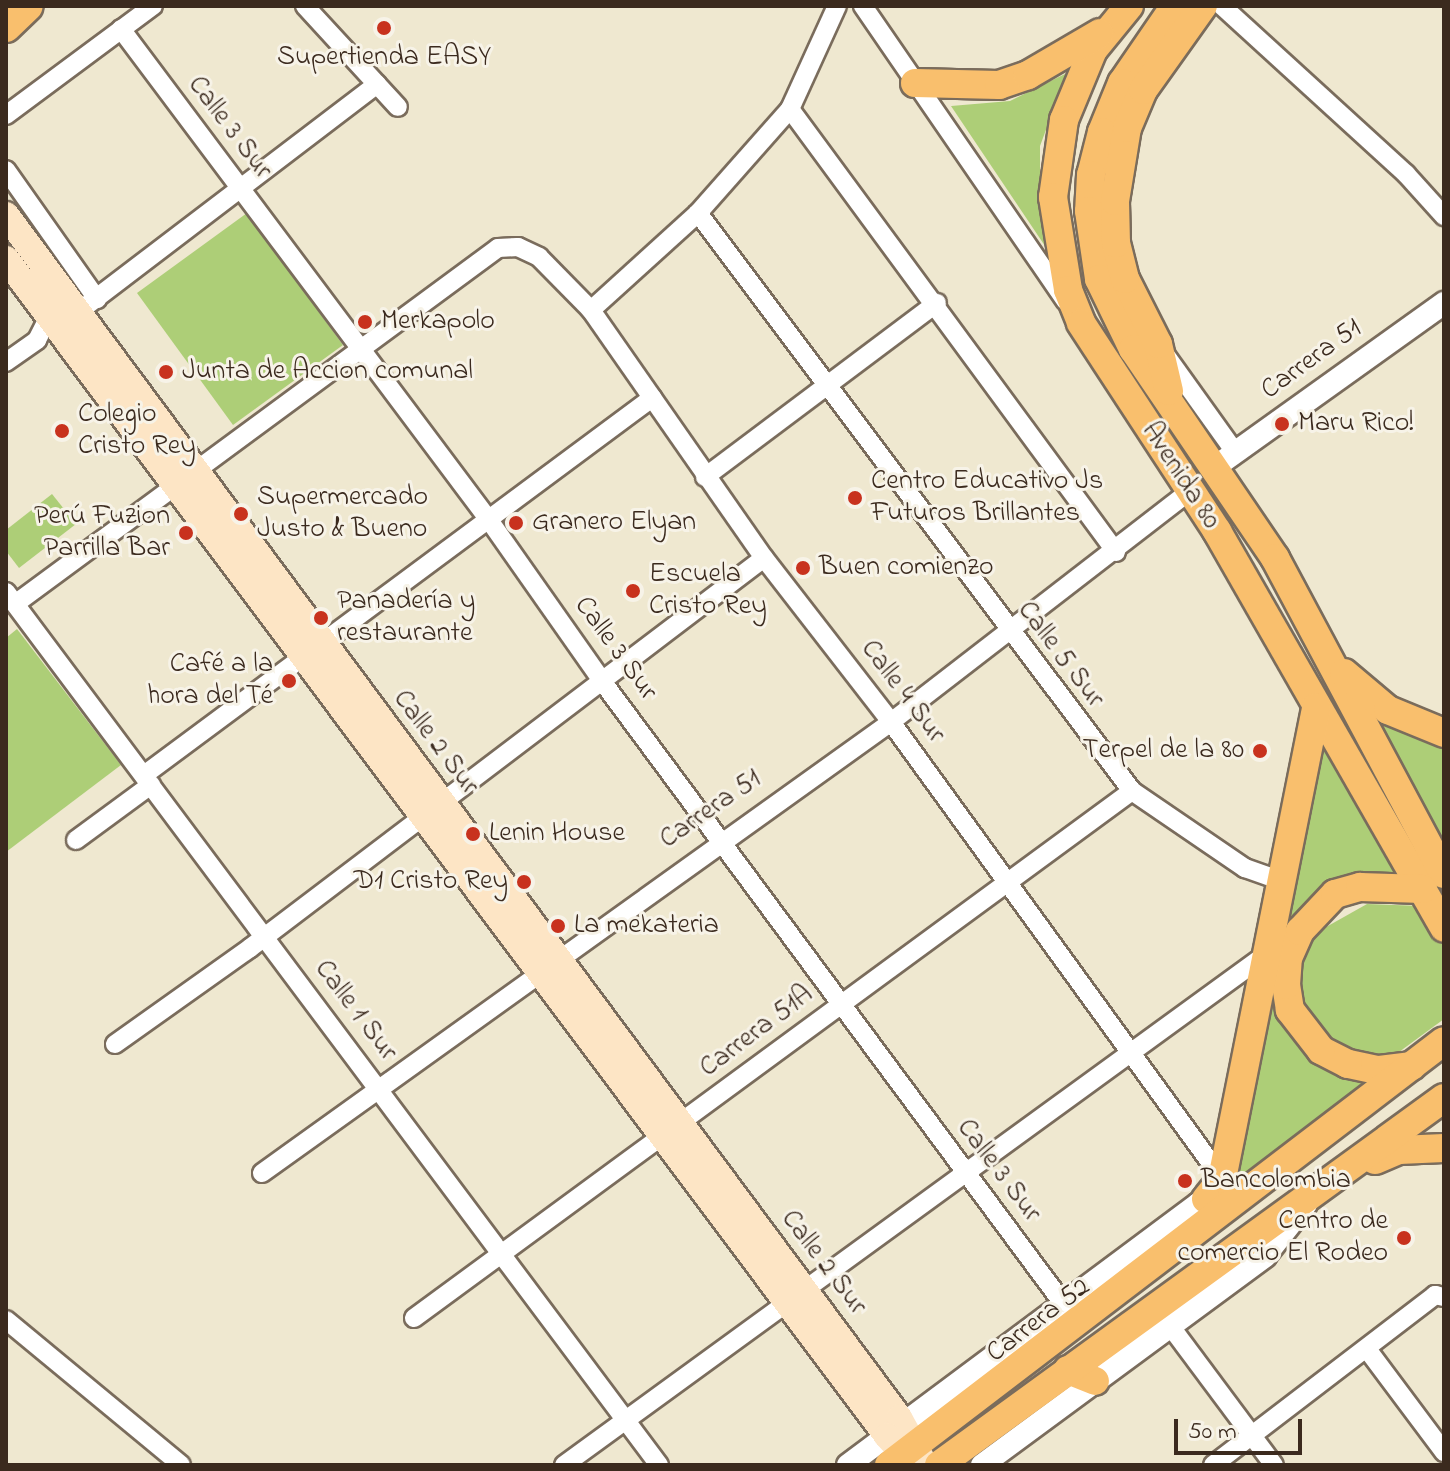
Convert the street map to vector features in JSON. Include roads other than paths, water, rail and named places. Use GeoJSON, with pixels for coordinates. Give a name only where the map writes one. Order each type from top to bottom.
{"type":"FeatureCollection","features":[{"type":"Feature","properties":{"kind":"highway"},"geometry":{"type":"LineString","coordinates":[[6,27],[28,6]]}},
{"type":"Feature","properties":{"kind":"main road","name":"Avenida 80"},"geometry":{"type":"LineString","coordinates":[[1175,6],[1122,83],[1091,175],[1091,247],[1110,303],[1172,407],[1225,460],[1318,637],[1434,882],[1444,928]]}},
{"type":"Feature","properties":{"kind":"main road"},"geometry":{"type":"LineString","coordinates":[[1172,407],[1158,344],[1125,279],[1116,243],[1119,162],[1143,90],[1203,6]]}},
{"type":"Feature","properties":{"kind":"main road"},"geometry":{"type":"LineString","coordinates":[[915,83],[999,85],[1067,55],[1121,15]]}},
{"type":"Feature","properties":{"kind":"main road","name":"Avenida 80"},"geometry":{"type":"LineString","coordinates":[[1121,15],[1078,79],[1056,156],[1058,247],[1081,323],[1190,491],[1316,707],[1434,882]]}},
{"type":"Feature","properties":{"kind":"main road","name":"Calle 2 Sur"},"geometry":{"type":"LineString","coordinates":[[6,215],[87,306],[185,479]]}},
{"type":"Feature","properties":{"kind":"main road","name":"Calle 2 Sur"},"geometry":{"type":"LineString","coordinates":[[6,259],[50,332],[185,479],[794,1295],[905,1451]]}},
{"type":"Feature","properties":{"kind":"main road"},"geometry":{"type":"LineString","coordinates":[[1318,637],[1362,693],[1414,725],[1444,733]]}},
{"type":"Feature","properties":{"kind":"main road"},"geometry":{"type":"LineString","coordinates":[[1222,1193],[1285,882],[1316,707]]}},
{"type":"Feature","properties":{"kind":"main road"},"geometry":{"type":"LineString","coordinates":[[1413,1066],[1377,1070],[1348,1064],[1321,1050],[1290,1010],[1286,985],[1300,931],[1335,894],[1360,887],[1434,882]]}},
{"type":"Feature","properties":{"kind":"main road","name":"Carrera 52"},"geometry":{"type":"LineString","coordinates":[[905,1451],[1222,1193],[1413,1066],[1444,1041]]}},
{"type":"Feature","properties":{"kind":"main road","name":"Carrera 52"},"geometry":{"type":"LineString","coordinates":[[939,1465],[1352,1169],[1444,1098]]}},
{"type":"Feature","properties":{"kind":"main road"},"geometry":{"type":"LineString","coordinates":[[1352,1169],[1399,1150],[1444,1148]]}},
{"type":"Feature","properties":{"kind":"main road"},"geometry":{"type":"LineString","coordinates":[[1068,1370],[1095,1381]]}},
{"type":"Feature","properties":{"kind":"street"},"geometry":{"type":"LineString","coordinates":[[6,115],[153,6]]}},
{"type":"Feature","properties":{"kind":"street"},"geometry":{"type":"LineString","coordinates":[[305,6],[398,107]]}},
{"type":"Feature","properties":{"kind":"street"},"geometry":{"type":"LineString","coordinates":[[591,310],[698,213],[790,109],[837,6]]}},
{"type":"Feature","properties":{"kind":"street"},"geometry":{"type":"LineString","coordinates":[[863,6],[1081,323]]}},
{"type":"Feature","properties":{"kind":"street"},"geometry":{"type":"LineString","coordinates":[[1222,6],[1364,134],[1444,216]]}},
{"type":"Feature","properties":{"kind":"street","name":"Calle 3 Sur"},"geometry":{"type":"LineString","coordinates":[[121,29],[362,348],[489,520],[602,681],[1062,1302]]}},
{"type":"Feature","properties":{"kind":"street"},"geometry":{"type":"LineString","coordinates":[[87,306],[377,84]]}},
{"type":"Feature","properties":{"kind":"street"},"geometry":{"type":"LineString","coordinates":[[790,109],[937,303],[1116,552]]}},
{"type":"Feature","properties":{"kind":"street","name":"Calle 2 Sur"},"geometry":{"type":"LineString","coordinates":[[6,170],[87,306]]}},
{"type":"Feature","properties":{"kind":"street","name":"Calle 5 Sur"},"geometry":{"type":"LineString","coordinates":[[698,213],[1009,633],[1132,791],[1245,868],[1285,882]]}},
{"type":"Feature","properties":{"kind":"street","name":"Calle 4 Sur"},"geometry":{"type":"LineString","coordinates":[[362,348],[498,248],[518,247],[539,257],[591,310],[705,477],[891,722],[1130,1052],[1222,1193]]}},
{"type":"Feature","properties":{"kind":"street"},"geometry":{"type":"LineString","coordinates":[[705,477],[937,303]]}},
{"type":"Feature","properties":{"kind":"street","name":"Carrera 51"},"geometry":{"type":"LineString","coordinates":[[1225,460],[1444,303]]}},
{"type":"Feature","properties":{"kind":"street"},"geometry":{"type":"LineString","coordinates":[[6,362],[50,332]]}},
{"type":"Feature","properties":{"kind":"street"},"geometry":{"type":"LineString","coordinates":[[1158,344],[1225,460]]}},
{"type":"Feature","properties":{"kind":"street"},"geometry":{"type":"LineString","coordinates":[[11,598],[185,479],[362,348]]}},
{"type":"Feature","properties":{"kind":"street"},"geometry":{"type":"LineString","coordinates":[[76,840],[312,650],[652,398]]}},
{"type":"Feature","properties":{"kind":"street","name":"Carrera 51"},"geometry":{"type":"LineString","coordinates":[[262,1173],[720,840],[891,722],[1116,552],[1190,491]]}},
{"type":"Feature","properties":{"kind":"street"},"geometry":{"type":"LineString","coordinates":[[115,1044],[264,937],[764,558]]}},
{"type":"Feature","properties":{"kind":"street","name":"Calle 1 Sur"},"geometry":{"type":"LineString","coordinates":[[11,598],[659,1465]]}},
{"type":"Feature","properties":{"kind":"street","name":"Carrera 51A"},"geometry":{"type":"LineString","coordinates":[[414,1318],[1132,791]]}},
{"type":"Feature","properties":{"kind":"street"},"geometry":{"type":"LineString","coordinates":[[564,1465],[1271,951]]}},
{"type":"Feature","properties":{"kind":"street","name":"Carrera 52"},"geometry":{"type":"LineString","coordinates":[[848,1465],[905,1451],[1062,1302],[1222,1193]]}},
{"type":"Feature","properties":{"kind":"street","name":"Carrera 52"},"geometry":{"type":"LineString","coordinates":[[982,1465],[1265,1256],[1307,1201]]}},
{"type":"Feature","properties":{"kind":"street"},"geometry":{"type":"LineString","coordinates":[[1213,1465],[1435,1295],[1444,1297]]}},
{"type":"Feature","properties":{"kind":"street"},"geometry":{"type":"LineString","coordinates":[[6,1320],[181,1465]]}},
{"type":"Feature","properties":{"kind":"street"},"geometry":{"type":"LineString","coordinates":[[1171,1327],[1274,1465]]}},
{"type":"Feature","properties":{"kind":"street"},"geometry":{"type":"LineString","coordinates":[[1367,1349],[1444,1452]]}},
{"type":"Feature","properties":{"kind":"place","name":"Supertienda EASY"},"geometry":{"type":"Point","coordinates":[384,28]}},
{"type":"Feature","properties":{"kind":"place","name":"Merkapolo"},"geometry":{"type":"Point","coordinates":[365,322]}},
{"type":"Feature","properties":{"kind":"place","name":"Junta de Accion comunal"},"geometry":{"type":"Point","coordinates":[166,372]}},
{"type":"Feature","properties":{"kind":"place","name":"Maru Rico!"},"geometry":{"type":"Point","coordinates":[1282,424]}},
{"type":"Feature","properties":{"kind":"place","name":"Colegio Cristo Rey"},"geometry":{"type":"Point","coordinates":[62,431]}},
{"type":"Feature","properties":{"kind":"place","name":"Centro Educativo Js Futuros Brillantes"},"geometry":{"type":"Point","coordinates":[855,498]}},
{"type":"Feature","properties":{"kind":"place","name":"Supermercado Justo & Bueno"},"geometry":{"type":"Point","coordinates":[241,514]}},
{"type":"Feature","properties":{"kind":"place","name":"Granero Elyan"},"geometry":{"type":"Point","coordinates":[516,523]}},
{"type":"Feature","properties":{"kind":"place","name":"Perú Fuzion Parrilla Bar"},"geometry":{"type":"Point","coordinates":[186,533]}},
{"type":"Feature","properties":{"kind":"place","name":"Buen comienzo"},"geometry":{"type":"Point","coordinates":[803,568]}},
{"type":"Feature","properties":{"kind":"place","name":"Escuela Cristo Rey"},"geometry":{"type":"Point","coordinates":[633,591]}},
{"type":"Feature","properties":{"kind":"place","name":"Panadería y restaurante"},"geometry":{"type":"Point","coordinates":[321,618]}},
{"type":"Feature","properties":{"kind":"place","name":"Café a la hora del Té"},"geometry":{"type":"Point","coordinates":[289,681]}},
{"type":"Feature","properties":{"kind":"place","name":"Terpel de la 80"},"geometry":{"type":"Point","coordinates":[1260,751]}},
{"type":"Feature","properties":{"kind":"place","name":"Lenin House"},"geometry":{"type":"Point","coordinates":[473,834]}},
{"type":"Feature","properties":{"kind":"place","name":"D1 Cristo Rey"},"geometry":{"type":"Point","coordinates":[524,882]}},
{"type":"Feature","properties":{"kind":"place","name":"La mekateria"},"geometry":{"type":"Point","coordinates":[558,926]}},
{"type":"Feature","properties":{"kind":"place","name":"Bancolombia"},"geometry":{"type":"Point","coordinates":[1185,1181]}},
{"type":"Feature","properties":{"kind":"place","name":"Centro de comercio El Rodeo"},"geometry":{"type":"Point","coordinates":[1404,1238]}}]}
